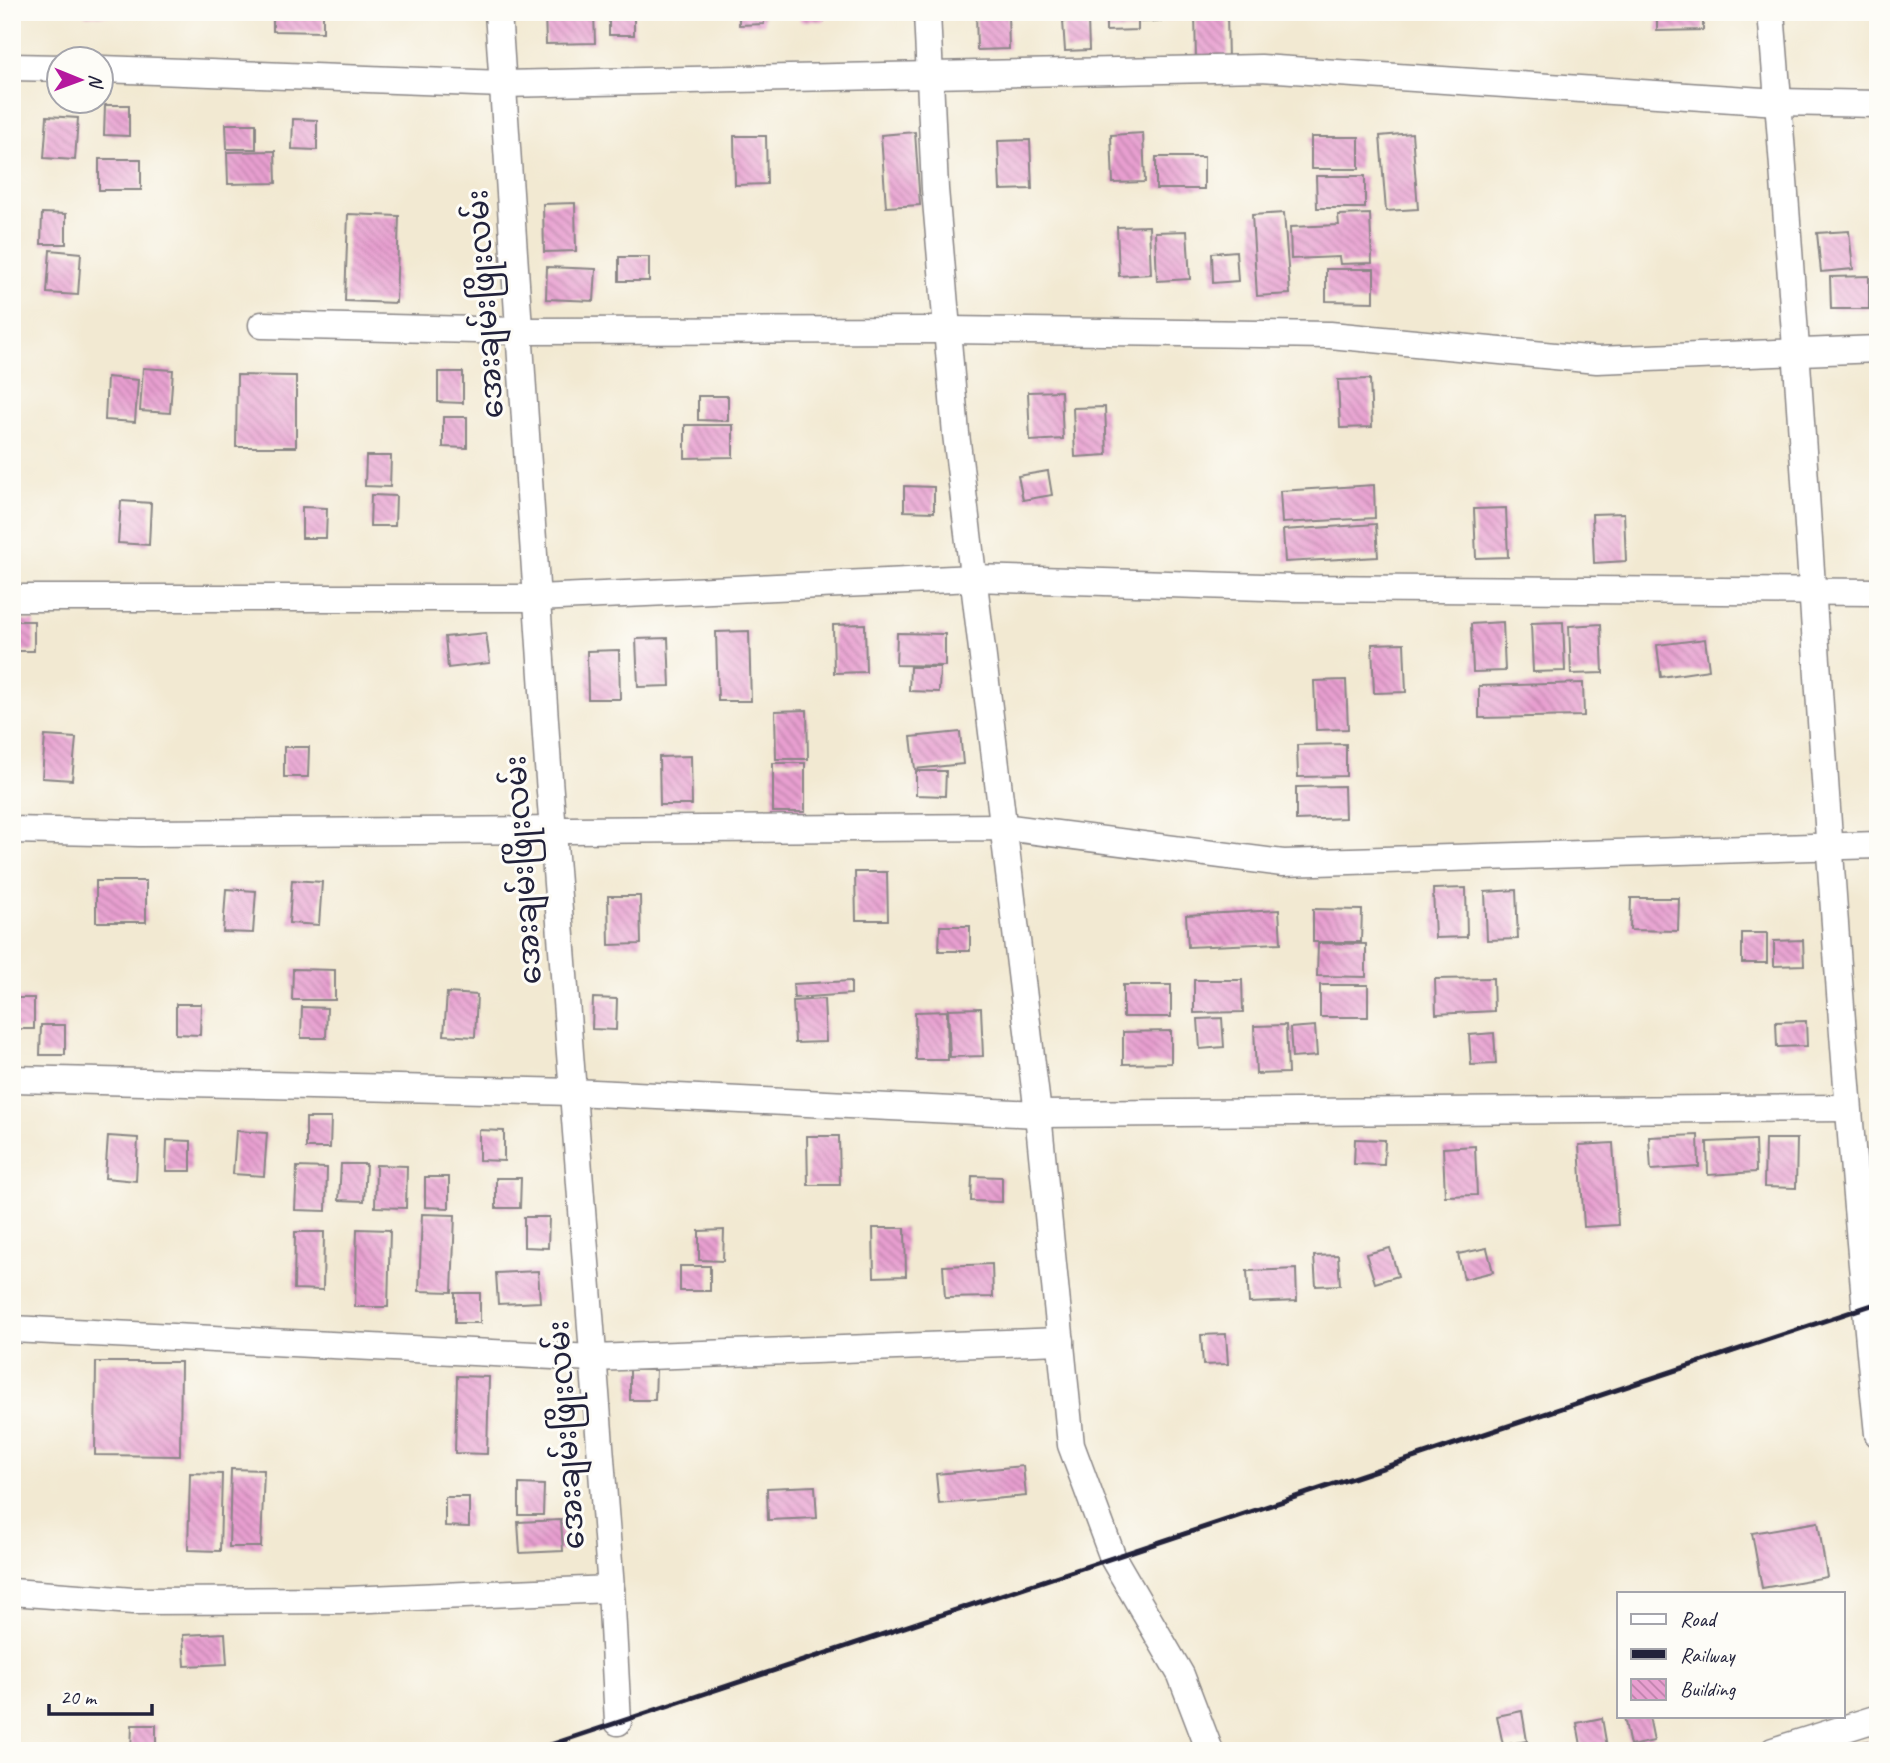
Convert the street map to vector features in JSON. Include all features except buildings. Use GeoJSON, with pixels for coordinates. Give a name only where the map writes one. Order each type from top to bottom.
{"type":"FeatureCollection","features":[{"type":"Feature","properties":{"kind":"street","name":"အေးချမ်းဖြိုးလမ်း"},"geometry":{"type":"LineString","coordinates":[[498,12],[553,828],[611,1589],[618,1722]]}},
{"type":"Feature","properties":{"kind":"street"},"geometry":{"type":"LineString","coordinates":[[927,12],[935,189],[947,330],[1038,1114],[1071,1445],[1113,1558],[1181,1675],[1210,1751]]}},
{"type":"Feature","properties":{"kind":"street"},"geometry":{"type":"LineString","coordinates":[[1771,12],[1797,351],[1828,846],[1848,1108],[1878,1434]]}},
{"type":"Feature","properties":{"kind":"street"},"geometry":{"type":"LineString","coordinates":[[12,67],[46,68]]}},
{"type":"Feature","properties":{"kind":"street"},"geometry":{"type":"LineString","coordinates":[[116,70],[503,85],[1261,68],[1779,102],[1878,103]]}},
{"type":"Feature","properties":{"kind":"street"},"geometry":{"type":"LineString","coordinates":[[262,325],[520,331],[947,330],[1330,335],[1597,360],[1878,349]]}},
{"type":"Feature","properties":{"kind":"street"},"geometry":{"type":"LineString","coordinates":[[12,598],[537,598],[974,578],[1293,588],[1812,590],[1878,593]]}},
{"type":"Feature","properties":{"kind":"street"},"geometry":{"type":"LineString","coordinates":[[12,830],[139,833],[553,828],[1004,827],[1283,863],[1878,845]]}},
{"type":"Feature","properties":{"kind":"street"},"geometry":{"type":"LineString","coordinates":[[12,1079],[573,1091],[1038,1114],[1848,1108]]}},
{"type":"Feature","properties":{"kind":"street"},"geometry":{"type":"LineString","coordinates":[[12,1329],[593,1358],[1060,1341]]}},
{"type":"Feature","properties":{"kind":"street"},"geometry":{"type":"LineString","coordinates":[[12,1592],[133,1601],[319,1600],[611,1589]]}},
{"type":"Feature","properties":{"kind":"street"},"geometry":{"type":"LineString","coordinates":[[1773,1751],[1878,1718]]}},
{"type":"Feature","properties":{"kind":"railway"},"geometry":{"type":"LineString","coordinates":[[532,1751],[1878,1303]]}}]}
